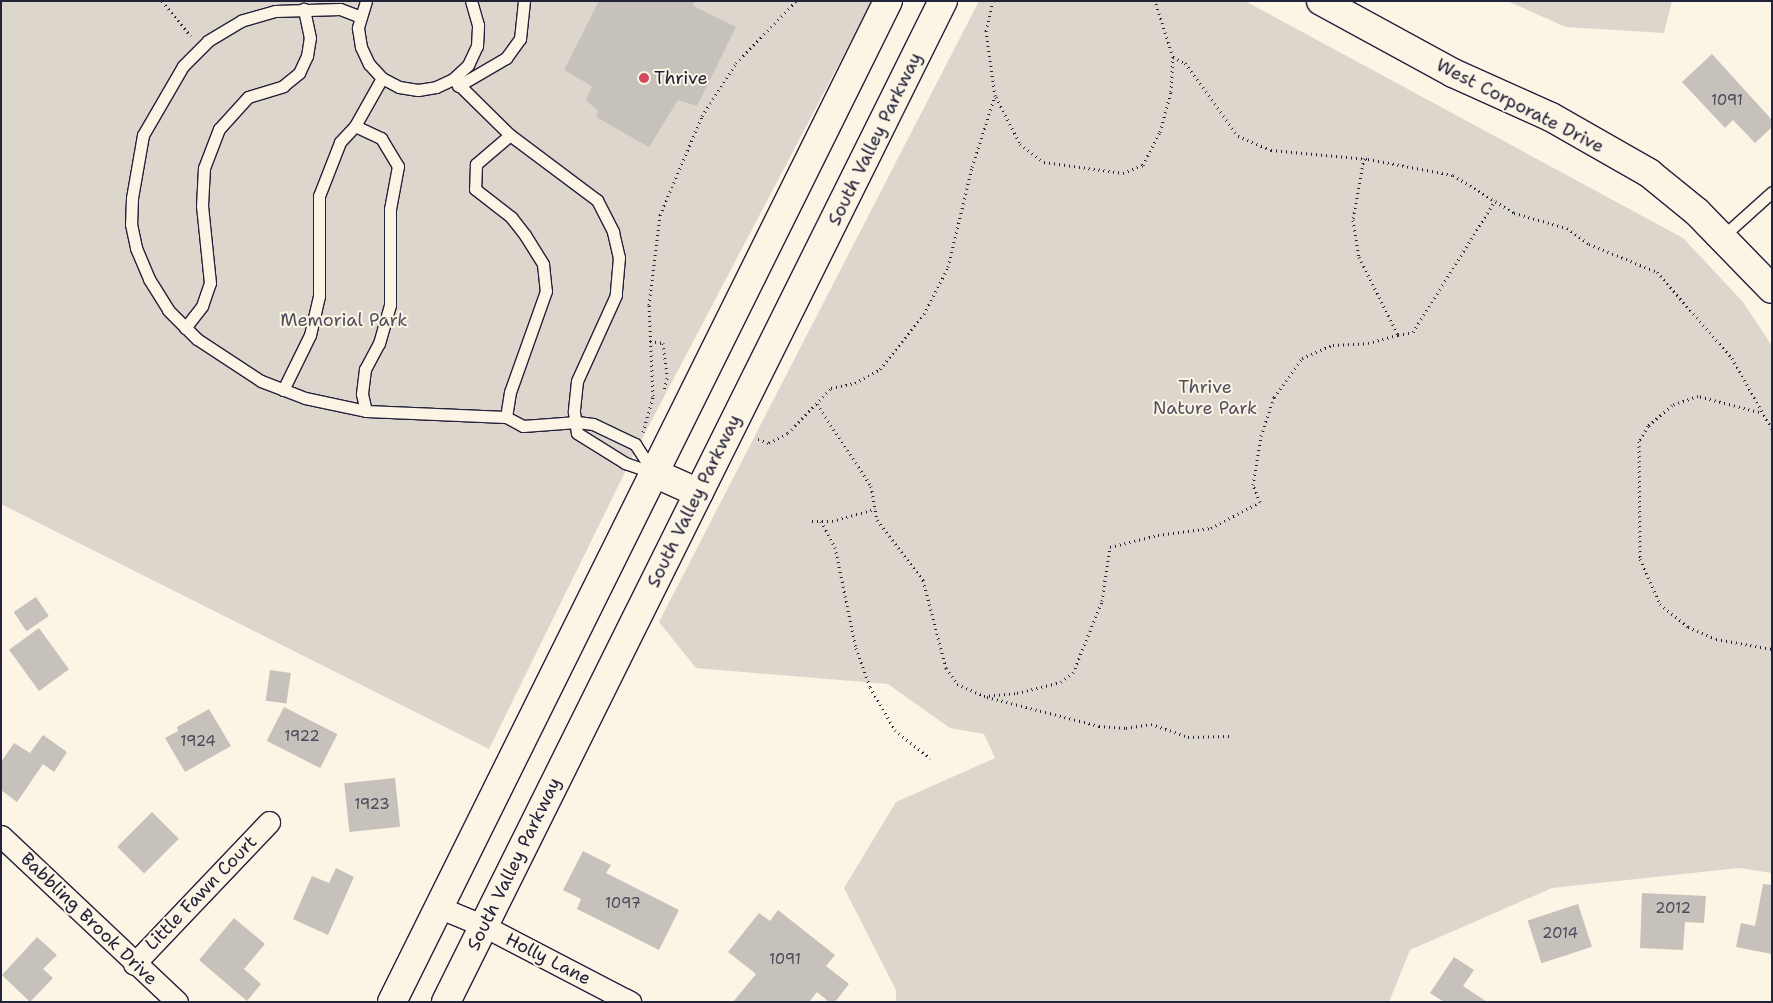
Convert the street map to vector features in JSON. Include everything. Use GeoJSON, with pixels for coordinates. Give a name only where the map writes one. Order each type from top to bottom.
{"type":"FeatureCollection","features":[{"type":"Feature","properties":{"kind":"main road"},"geometry":{"type":"LineString","coordinates":[[392,1002],[888,1]]}},
{"type":"Feature","properties":{"kind":"main road","name":"South Valley Parkway"},"geometry":{"type":"LineString","coordinates":[[446,1002],[943,1]]}},
{"type":"Feature","properties":{"kind":"main road","name":"West Corporate Drive"},"geometry":{"type":"LineString","coordinates":[[1321,1],[1453,73],[1551,117],[1649,173],[1697,212],[1772,289]]}},
{"type":"Feature","properties":{"kind":"main road"},"geometry":{"type":"LineString","coordinates":[[654,473],[699,493]]}},
{"type":"Feature","properties":{"kind":"street","name":"Little Fawn Court"},"geometry":{"type":"LineString","coordinates":[[134,964],[269,822]]}},
{"type":"Feature","properties":{"kind":"street","name":"Babbling Brook Drive"},"geometry":{"type":"LineString","coordinates":[[1,836],[134,964],[178,1002]]}},
{"type":"Feature","properties":{"kind":"street","name":"Holly Lane"},"geometry":{"type":"LineString","coordinates":[[438,907],[484,926],[630,1002]]}},
{"type":"Feature","properties":{"kind":"lane"},"geometry":{"type":"LineString","coordinates":[[366,1],[361,16],[361,47],[369,64],[382,78],[399,87],[418,90],[456,82],[506,58],[520,39],[524,1]]}},
{"type":"Feature","properties":{"kind":"lane"},"geometry":{"type":"LineString","coordinates":[[456,82],[477,46],[478,25],[471,1]]}},
{"type":"Feature","properties":{"kind":"lane"},"geometry":{"type":"LineString","coordinates":[[185,328],[202,306],[210,283],[202,206],[204,168],[219,128],[248,97],[283,86],[299,73],[307,56],[310,38],[304,9]]}},
{"type":"Feature","properties":{"kind":"lane"},"geometry":{"type":"LineString","coordinates":[[361,16],[340,9],[275,11],[241,21],[201,48],[183,66],[143,135],[132,198],[131,224],[136,248],[168,310],[185,328],[261,381],[284,390],[366,411],[506,417],[523,426],[577,422],[592,424],[635,444],[654,473]]}},
{"type":"Feature","properties":{"kind":"lane"},"geometry":{"type":"LineString","coordinates":[[284,390],[310,335],[319,296],[319,196],[340,142],[355,126],[382,78]]}},
{"type":"Feature","properties":{"kind":"lane"},"geometry":{"type":"LineString","coordinates":[[456,82],[510,135],[597,200],[613,232],[619,257],[616,295],[577,381],[574,412],[577,422],[577,433],[625,464],[654,473]]}},
{"type":"Feature","properties":{"kind":"lane"},"geometry":{"type":"LineString","coordinates":[[355,126],[381,138],[398,166],[390,209],[390,305],[380,343],[365,369],[362,394],[366,411]]}},
{"type":"Feature","properties":{"kind":"lane"},"geometry":{"type":"LineString","coordinates":[[506,417],[510,392],[546,291],[543,264],[526,235],[511,217],[475,189],[476,164],[510,135]]}},
{"type":"Feature","properties":{"kind":"lane"},"geometry":{"type":"LineString","coordinates":[[1722,237],[1772,192]]}},
{"type":"Feature","properties":{"kind":"path"},"geometry":{"type":"LineString","coordinates":[[162,1],[201,48]]}},
{"type":"Feature","properties":{"kind":"path"},"geometry":{"type":"LineString","coordinates":[[641,437],[653,396],[650,341],[652,267],[660,215],[702,116],[736,63],[796,1]]}},
{"type":"Feature","properties":{"kind":"path"},"geometry":{"type":"LineString","coordinates":[[993,1],[986,31],[995,96],[1020,144],[1044,162],[1123,173],[1143,165],[1151,153],[1168,105],[1173,58],[1155,1]]}},
{"type":"Feature","properties":{"kind":"path"},"geometry":{"type":"LineString","coordinates":[[1173,58],[1185,63],[1211,102],[1238,136],[1271,150],[1364,158],[1453,175],[1514,213],[1567,228],[1590,244],[1656,272],[1732,358],[1760,412],[1772,429]]}},
{"type":"Feature","properties":{"kind":"path"},"geometry":{"type":"LineString","coordinates":[[758,438],[769,443],[788,433],[831,388],[855,383],[880,369],[924,314],[948,267],[981,136],[995,96]]}},
{"type":"Feature","properties":{"kind":"path"},"geometry":{"type":"LineString","coordinates":[[1364,158],[1353,220],[1359,257],[1398,335]]}},
{"type":"Feature","properties":{"kind":"path"},"geometry":{"type":"LineString","coordinates":[[984,696],[1017,693],[1061,682],[1073,673],[1102,601],[1110,547],[1158,535],[1212,528],[1260,502],[1253,485],[1261,436],[1274,397],[1302,358],[1333,345],[1368,343],[1413,332],[1495,201]]}},
{"type":"Feature","properties":{"kind":"path"},"geometry":{"type":"LineString","coordinates":[[650,341],[663,343],[667,378],[664,391]]}},
{"type":"Feature","properties":{"kind":"path"},"geometry":{"type":"LineString","coordinates":[[1760,412],[1698,396],[1672,405],[1648,426],[1639,441],[1640,558],[1660,604],[1688,627],[1716,639],[1772,648]]}},
{"type":"Feature","properties":{"kind":"path"},"geometry":{"type":"LineString","coordinates":[[817,404],[871,486],[877,520],[923,580],[946,668],[957,684],[984,696],[1099,726],[1126,728],[1151,724],[1188,737],[1229,736]]}},
{"type":"Feature","properties":{"kind":"path"},"geometry":{"type":"LineString","coordinates":[[812,521],[859,516],[875,509]]}},
{"type":"Feature","properties":{"kind":"path"},"geometry":{"type":"LineString","coordinates":[[821,521],[835,547],[856,648],[870,687],[895,730],[930,758]]}},
{"type":"Feature","properties":{"kind":"green space","name":"Memorial Park"},"geometry":{"type":"Polygon","coordinates":[[[1,1],[872,1],[633,456],[489,749],[1,504],[1,1]]]}},
{"type":"Feature","properties":{"kind":"green space","name":"Thrive Nature Park"},"geometry":{"type":"Polygon","coordinates":[[[979,1],[1245,1],[1683,238],[1743,302],[1772,346],[1772,873],[1739,868],[1552,888],[1410,950],[1389,1002],[896,1002],[896,990],[844,888],[896,802],[995,758],[984,734],[950,728],[888,684],[696,668],[659,622],[979,1]]]}},
{"type":"Feature","properties":{"kind":"green space"},"geometry":{"type":"Polygon","coordinates":[[[1507,1],[1672,1],[1664,33],[1566,27],[1507,1]]]}},
{"type":"Feature","properties":{"kind":"building","name":"Thrive"},"geometry":{"type":"Polygon","coordinates":[[[599,1],[695,1],[693,6],[736,27],[697,106],[678,100],[649,147],[596,117],[598,111],[586,100],[592,86],[564,70],[599,1]]]}},
{"type":"Feature","properties":{"kind":"building"},"geometry":{"type":"Polygon","coordinates":[[[1712,54],[1772,120],[1772,127],[1755,143],[1733,120],[1725,128],[1682,82],[1712,54]]]}},
{"type":"Feature","properties":{"kind":"building"},"geometry":{"type":"Polygon","coordinates":[[[36,597],[49,616],[26,631],[14,612],[36,597]]]}},
{"type":"Feature","properties":{"kind":"building"},"geometry":{"type":"Polygon","coordinates":[[[39,628],[69,669],[39,691],[9,650],[39,628]]]}},
{"type":"Feature","properties":{"kind":"building"},"geometry":{"type":"Polygon","coordinates":[[[270,670],[291,673],[286,704],[266,701],[270,670]]]}},
{"type":"Feature","properties":{"kind":"building"},"geometry":{"type":"Polygon","coordinates":[[[284,707],[337,734],[320,768],[267,741],[284,707]]]}},
{"type":"Feature","properties":{"kind":"building"},"geometry":{"type":"Polygon","coordinates":[[[209,709],[231,746],[185,772],[165,738],[178,731],[177,727],[209,709]]]}},
{"type":"Feature","properties":{"kind":"building"},"geometry":{"type":"Polygon","coordinates":[[[43,735],[67,752],[54,772],[43,764],[17,802],[1,790],[1,762],[14,743],[30,753],[43,735]]]}},
{"type":"Feature","properties":{"kind":"building"},"geometry":{"type":"Polygon","coordinates":[[[395,778],[400,827],[349,832],[344,783],[395,778]]]}},
{"type":"Feature","properties":{"kind":"building"},"geometry":{"type":"Polygon","coordinates":[[[152,812],[179,839],[144,874],[117,847],[152,812]]]}},
{"type":"Feature","properties":{"kind":"building"},"geometry":{"type":"Polygon","coordinates":[[[583,851],[611,865],[606,873],[679,910],[659,950],[577,909],[581,899],[563,890],[583,851]]]}},
{"type":"Feature","properties":{"kind":"building"},"geometry":{"type":"Polygon","coordinates":[[[336,868],[354,877],[328,935],[293,919],[312,876],[329,883],[336,868]]]}},
{"type":"Feature","properties":{"kind":"building"},"geometry":{"type":"Polygon","coordinates":[[[1763,884],[1772,885],[1772,954],[1736,947],[1741,923],[1755,926],[1763,884]]]}},
{"type":"Feature","properties":{"kind":"building"},"geometry":{"type":"Polygon","coordinates":[[[1642,893],[1706,896],[1704,923],[1685,922],[1683,950],[1640,948],[1642,893]]]}},
{"type":"Feature","properties":{"kind":"building"},"geometry":{"type":"Polygon","coordinates":[[[1578,904],[1592,947],[1541,963],[1528,920],[1578,904]]]}},
{"type":"Feature","properties":{"kind":"building"},"geometry":{"type":"Polygon","coordinates":[[[778,910],[835,955],[826,966],[849,984],[835,1002],[829,1002],[817,992],[809,1002],[733,1002],[756,974],[728,952],[759,913],[770,921],[778,910]]]}},
{"type":"Feature","properties":{"kind":"building"},"geometry":{"type":"Polygon","coordinates":[[[234,918],[265,944],[244,969],[261,984],[247,1001],[199,960],[234,918]]]}},
{"type":"Feature","properties":{"kind":"building"},"geometry":{"type":"Polygon","coordinates":[[[37,937],[57,955],[43,969],[53,978],[30,1002],[2,975],[37,937]]]}},
{"type":"Feature","properties":{"kind":"building"},"geometry":{"type":"Polygon","coordinates":[[[1454,957],[1474,970],[1463,986],[1487,1002],[1444,1002],[1430,993],[1454,957]]]}},
{"type":"Feature","properties":{"kind":"place","name":"Thrive"},"geometry":{"type":"Point","coordinates":[644,78]}}]}
